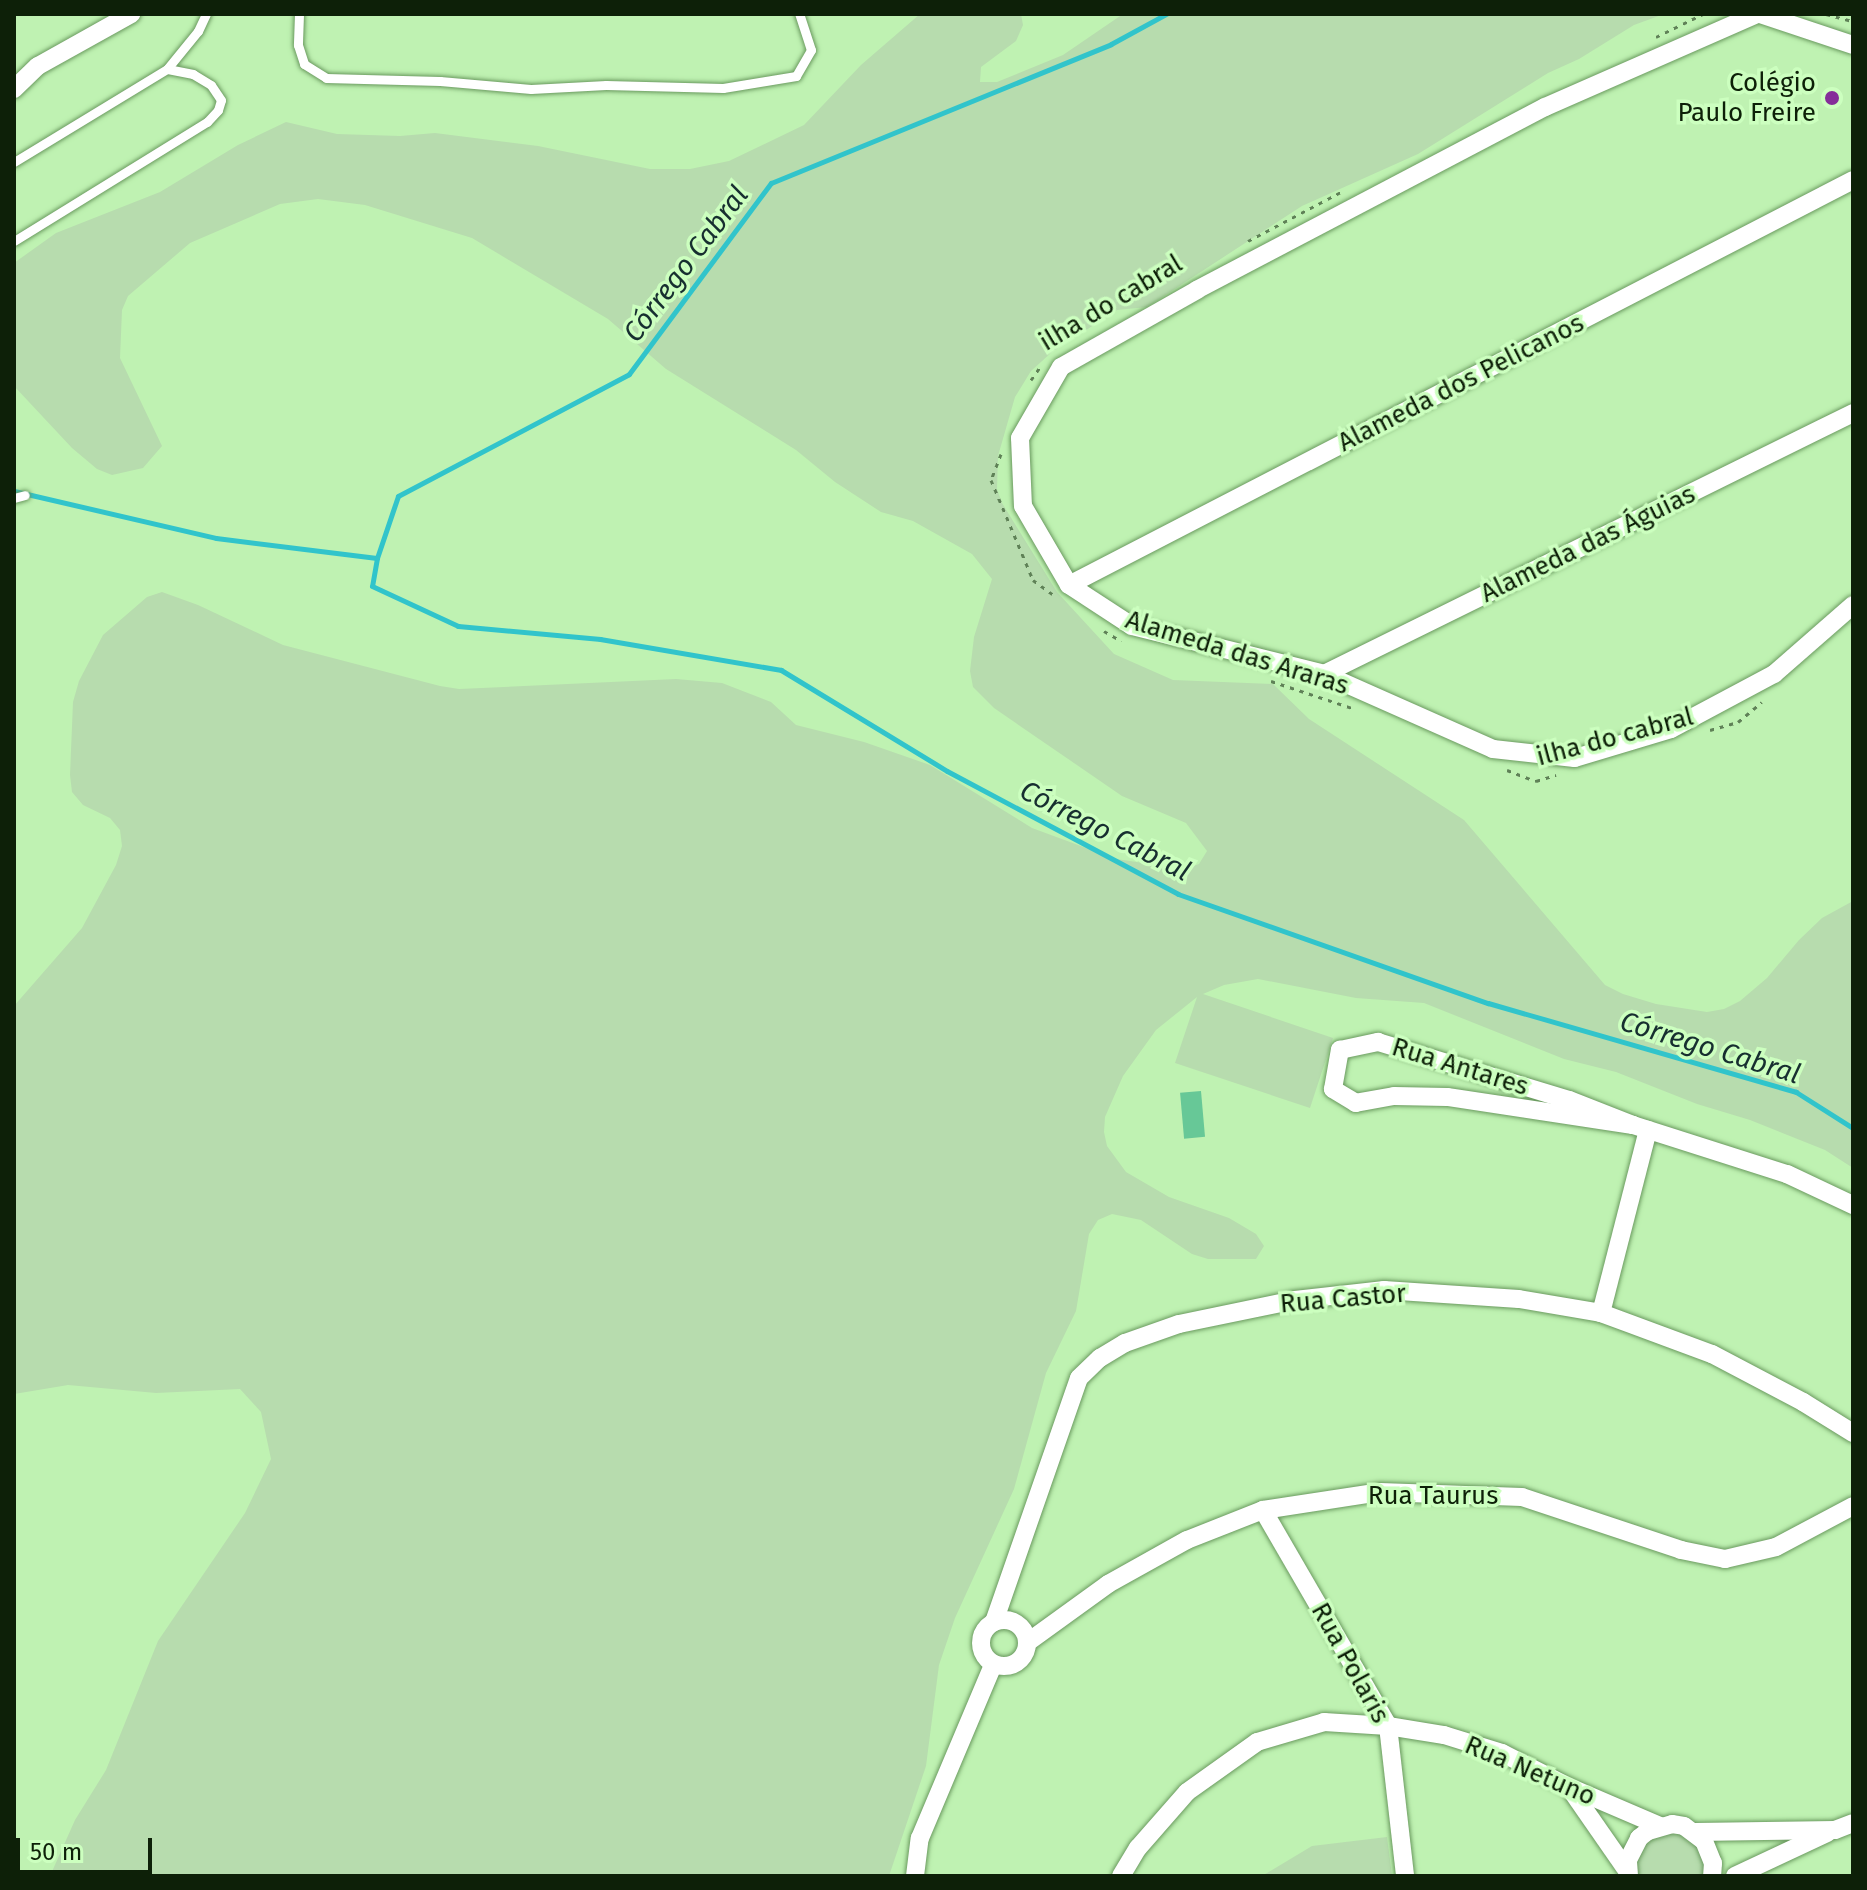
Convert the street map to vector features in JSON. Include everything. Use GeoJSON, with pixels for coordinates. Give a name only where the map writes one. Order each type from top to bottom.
{"type":"FeatureCollection","features":[{"type":"Feature","properties":{"kind":"street"},"geometry":{"type":"LineString","coordinates":[[14,89],[38,66],[131,14]]}},
{"type":"Feature","properties":{"kind":"street","name":"Alameda das Araras"},"geometry":{"type":"LineString","coordinates":[[1853,45],[1759,14],[1545,107],[1197,290],[1061,367],[1020,438],[1023,506],[1063,591],[1132,626],[1324,674],[1493,749],[1575,758],[1671,729],[1774,674],[1853,605]]}},
{"type":"Feature","properties":{"kind":"street"},"geometry":{"type":"LineString","coordinates":[[14,72],[38,66]]}},
{"type":"Feature","properties":{"kind":"street","name":"Alameda dos Pelicanos"},"geometry":{"type":"LineString","coordinates":[[1063,591],[1853,180]]}},
{"type":"Feature","properties":{"kind":"street","name":"Alameda das Águias"},"geometry":{"type":"LineString","coordinates":[[1324,674],[1853,413]]}},
{"type":"Feature","properties":{"kind":"street","name":"Rua Antares"},"geometry":{"type":"LineString","coordinates":[[1640,1128],[1447,1097],[1394,1096],[1356,1103],[1333,1089],[1340,1050],[1378,1042],[1569,1100],[1640,1128],[1787,1174],[1853,1205]]}},
{"type":"Feature","properties":{"kind":"street"},"geometry":{"type":"LineString","coordinates":[[1601,1313],[1640,1128]]}},
{"type":"Feature","properties":{"kind":"street","name":"Rua Castor"},"geometry":{"type":"LineString","coordinates":[[994,1622],[1079,1378],[1100,1358],[1125,1343],[1179,1324],[1295,1300],[1384,1290],[1519,1299],[1601,1313],[1712,1354],[1803,1402],[1853,1433]]}},
{"type":"Feature","properties":{"kind":"street","name":"Rua Taurus"},"geometry":{"type":"LineString","coordinates":[[1028,1642],[1134,1570],[1187,1540],[1263,1510],[1380,1492],[1522,1497],[1681,1550],[1725,1559],[1776,1547],[1853,1506]]}},
{"type":"Feature","properties":{"kind":"street","name":"Rua Polaris"},"geometry":{"type":"LineString","coordinates":[[1263,1510],[1388,1726],[1405,1876]]}},
{"type":"Feature","properties":{"kind":"street"},"geometry":{"type":"LineString","coordinates":[[1012,1621],[1020,1625],[1028,1642],[1026,1654],[1017,1663],[1006,1667],[993,1665],[981,1644],[986,1628],[994,1622],[1012,1621]]}},
{"type":"Feature","properties":{"kind":"street"},"geometry":{"type":"LineString","coordinates":[[915,1876],[920,1838],[993,1665]]}},
{"type":"Feature","properties":{"kind":"street","name":"Rua Netuno"},"geometry":{"type":"LineString","coordinates":[[1121,1876],[1138,1848],[1187,1792],[1257,1742],[1324,1722],[1388,1726],[1444,1735],[1502,1753],[1569,1787],[1660,1826],[1684,1826],[1695,1832]]}},
{"type":"Feature","properties":{"kind":"street"},"geometry":{"type":"LineString","coordinates":[[1569,1787],[1628,1874]]}},
{"type":"Feature","properties":{"kind":"street"},"geometry":{"type":"LineString","coordinates":[[1735,1876],[1853,1823]]}},
{"type":"Feature","properties":{"kind":"street"},"geometry":{"type":"LineString","coordinates":[[1628,1874],[1632,1848],[1648,1831],[1660,1826]]}},
{"type":"Feature","properties":{"kind":"street"},"geometry":{"type":"LineString","coordinates":[[1695,1832],[1835,1830]]}},
{"type":"Feature","properties":{"kind":"street"},"geometry":{"type":"LineString","coordinates":[[1695,1832],[1710,1852],[1712,1876]]}},
{"type":"Feature","properties":{"kind":"lane"},"geometry":{"type":"LineString","coordinates":[[14,162],[167,69],[198,31],[206,14]]}},
{"type":"Feature","properties":{"kind":"lane"},"geometry":{"type":"LineString","coordinates":[[299,14],[298,45],[304,64],[326,78],[531,89],[606,85],[723,88],[796,76],[811,50],[799,14]]}},
{"type":"Feature","properties":{"kind":"lane"},"geometry":{"type":"LineString","coordinates":[[14,241],[207,122],[218,110],[221,100],[211,85],[193,74],[167,69]]}},
{"type":"Feature","properties":{"kind":"lane"},"geometry":{"type":"LineString","coordinates":[[14,498],[25,495]]}},
{"type":"Feature","properties":{"kind":"path"},"geometry":{"type":"LineString","coordinates":[[1648,41],[1703,14]]}},
{"type":"Feature","properties":{"kind":"path"},"geometry":{"type":"LineString","coordinates":[[1826,14],[1853,21]]}},
{"type":"Feature","properties":{"kind":"path"},"geometry":{"type":"LineString","coordinates":[[1244,243],[1341,192]]}},
{"type":"Feature","properties":{"kind":"path","name":"ilha do cabral"},"geometry":{"type":"LineString","coordinates":[[1030,383],[1035,369],[1049,361]]}},
{"type":"Feature","properties":{"kind":"path"},"geometry":{"type":"LineString","coordinates":[[1002,452],[991,480],[1033,580],[1063,591]]}},
{"type":"Feature","properties":{"kind":"path"},"geometry":{"type":"LineString","coordinates":[[1103,631],[1115,640],[1130,644]]}},
{"type":"Feature","properties":{"kind":"path"},"geometry":{"type":"LineString","coordinates":[[1266,680],[1311,692],[1367,714]]}},
{"type":"Feature","properties":{"kind":"path","name":"ilha do cabral"},"geometry":{"type":"LineString","coordinates":[[1709,731],[1738,722],[1773,693]]}},
{"type":"Feature","properties":{"kind":"path","name":"ilha do cabral"},"geometry":{"type":"LineString","coordinates":[[1494,765],[1536,781],[1565,773]]}},
{"type":"Feature","properties":{"kind":"green space"},"geometry":{"type":"Polygon","coordinates":[[[920,14],[1021,14],[1023,25],[1016,41],[981,67],[980,82],[997,82],[1063,55],[1123,14],[1664,14],[1634,25],[1579,59],[1548,73],[1418,154],[1302,206],[1147,307],[1117,310],[1052,352],[1031,371],[1015,397],[998,456],[997,489],[1002,503],[1057,592],[1114,654],[1173,680],[1273,684],[1309,719],[1464,820],[1605,985],[1623,994],[1656,1004],[1707,1012],[1724,1009],[1740,1001],[1767,978],[1822,918],[1853,901],[1853,1168],[1825,1150],[1750,1120],[1697,1104],[1616,1072],[1564,1059],[1424,1003],[1356,998],[1258,979],[1224,985],[1203,994],[1333,1038],[1310,1108],[1175,1063],[1197,997],[1156,1030],[1123,1076],[1105,1117],[1104,1132],[1107,1146],[1126,1172],[1169,1197],[1229,1218],[1256,1234],[1264,1246],[1256,1259],[1208,1259],[1192,1254],[1141,1220],[1112,1214],[1098,1220],[1089,1234],[1076,1311],[1046,1373],[1014,1489],[955,1618],[939,1665],[926,1766],[889,1876],[50,1876],[75,1820],[106,1770],[158,1641],[245,1513],[271,1459],[261,1412],[240,1389],[156,1393],[68,1385],[14,1394],[14,1006],[82,928],[116,865],[122,846],[120,830],[110,818],[83,805],[72,792],[70,775],[73,702],[79,681],[103,635],[147,597],[162,592],[198,605],[283,645],[440,686],[459,689],[676,679],[722,683],[771,702],[796,725],[864,742],[930,765],[1032,828],[1116,859],[1185,869],[1199,864],[1207,851],[1186,823],[1122,796],[994,708],[973,687],[970,671],[974,637],[992,579],[972,554],[913,521],[881,512],[835,482],[796,450],[666,369],[608,319],[472,238],[365,205],[318,199],[280,204],[190,243],[128,296],[122,310],[120,358],[162,446],[143,468],[112,475],[97,469],[72,448],[14,386],[14,263],[56,233],[160,192],[238,145],[286,122],[337,134],[400,136],[435,133],[538,146],[650,169],[690,169],[729,161],[804,125],[861,65],[920,14]]]}},
{"type":"Feature","properties":{"kind":"green space"},"geometry":{"type":"Polygon","coordinates":[[[1671,1831],[1691,1837],[1704,1854],[1705,1876],[1636,1876],[1637,1854],[1650,1837],[1671,1831]]]}},
{"type":"Feature","properties":{"kind":"green space"},"geometry":{"type":"Polygon","coordinates":[[[1387,1837],[1392,1876],[1262,1876],[1312,1846],[1387,1837]]]}},
{"type":"Feature","properties":{"kind":"building"},"geometry":{"type":"Polygon","coordinates":[[[1201,1091],[1205,1137],[1184,1139],[1180,1093],[1201,1091]]]}},
{"type":"Feature","properties":{"kind":"waterway","name":"Córrego Cabral"},"geometry":{"type":"LineString","coordinates":[[377,558],[398,496],[629,374],[771,183],[1111,44],[1166,14]]}},
{"type":"Feature","properties":{"kind":"waterway","name":"Córrego Cabral"},"geometry":{"type":"LineString","coordinates":[[14,491],[216,538],[377,558],[372,586],[458,626],[600,639],[781,670],[947,771],[1178,894],[1488,1003],[1796,1092],[1853,1128]]}},
{"type":"Feature","properties":{"kind":"place","name":"Colégio Paulo Freire"},"geometry":{"type":"Point","coordinates":[1832,98]}}]}
